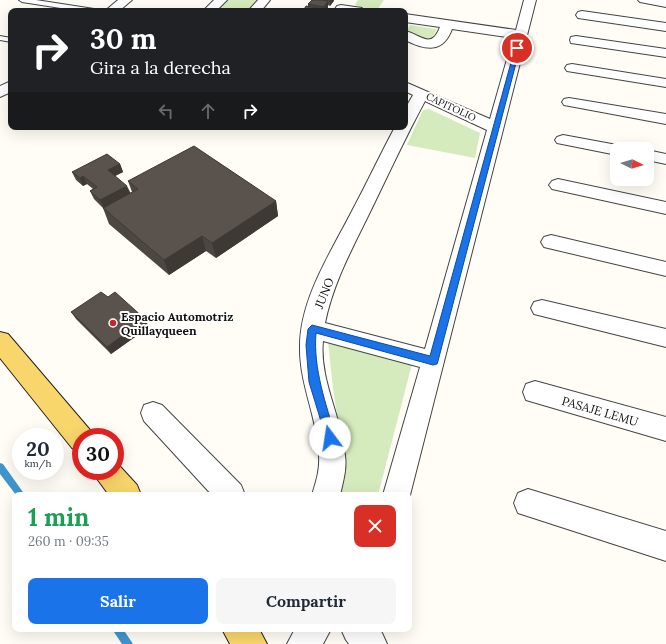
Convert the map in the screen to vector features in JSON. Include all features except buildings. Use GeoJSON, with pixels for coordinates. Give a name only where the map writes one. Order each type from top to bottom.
{"type":"FeatureCollection","features":[{"type":"Feature","properties":{"kind":"main road"},"geometry":{"type":"LineString","coordinates":[[0,341],[72,428]]}},
{"type":"Feature","properties":{"kind":"main road"},"geometry":{"type":"LineString","coordinates":[[114,480],[124,492]]}},
{"type":"Feature","properties":{"kind":"main road"},"geometry":{"type":"LineString","coordinates":[[240,632],[250,644]]}},
{"type":"Feature","properties":{"kind":"street"},"geometry":{"type":"LineString","coordinates":[[115,8],[126,0]]}},
{"type":"Feature","properties":{"kind":"street"},"geometry":{"type":"LineString","coordinates":[[212,8],[221,0]]}},
{"type":"Feature","properties":{"kind":"street"},"geometry":{"type":"LineString","coordinates":[[257,8],[264,0]]}},
{"type":"Feature","properties":{"kind":"street"},"geometry":{"type":"LineString","coordinates":[[398,492],[530,0]]}},
{"type":"Feature","properties":{"kind":"street"},"geometry":{"type":"LineString","coordinates":[[644,0],[666,3]]}},
{"type":"Feature","properties":{"kind":"street"},"geometry":{"type":"LineString","coordinates":[[582,15],[666,27]]}},
{"type":"Feature","properties":{"kind":"street"},"geometry":{"type":"LineString","coordinates":[[408,20],[447,24],[521,35]]}},
{"type":"Feature","properties":{"kind":"street"},"geometry":{"type":"LineString","coordinates":[[408,37],[426,43],[436,43],[440,40],[447,24]]}},
{"type":"Feature","properties":{"kind":"street"},"geometry":{"type":"LineString","coordinates":[[576,40],[666,53]]}},
{"type":"Feature","properties":{"kind":"street"},"geometry":{"type":"LineString","coordinates":[[572,68],[666,83]]}},
{"type":"Feature","properties":{"kind":"street","name":"CAPITOLIO"},"geometry":{"type":"LineString","coordinates":[[408,88],[496,128]]}},
{"type":"Feature","properties":{"kind":"street"},"geometry":{"type":"LineString","coordinates":[[408,118],[421,94]]}},
{"type":"Feature","properties":{"kind":"street"},"geometry":{"type":"LineString","coordinates":[[568,102],[666,119]]}},
{"type":"Feature","properties":{"kind":"street","name":"JUNO"},"geometry":{"type":"LineString","coordinates":[[327,492],[332,474],[333,455],[330,438],[313,376],[311,345],[315,313],[325,285],[402,130]]}},
{"type":"Feature","properties":{"kind":"street"},"geometry":{"type":"LineString","coordinates":[[563,140],[610,149]]}},
{"type":"Feature","properties":{"kind":"street"},"geometry":{"type":"LineString","coordinates":[[654,156],[666,159]]}},
{"type":"Feature","properties":{"kind":"street"},"geometry":{"type":"LineString","coordinates":[[558,186],[666,208]]}},
{"type":"Feature","properties":{"kind":"street"},"geometry":{"type":"LineString","coordinates":[[551,242],[666,269]]}},
{"type":"Feature","properties":{"kind":"street"},"geometry":{"type":"LineString","coordinates":[[542,308],[666,338]]}},
{"type":"Feature","properties":{"kind":"street"},"geometry":{"type":"LineString","coordinates":[[312,329],[433,361]]}},
{"type":"Feature","properties":{"kind":"street","name":"PASAJE LEMU"},"geometry":{"type":"LineString","coordinates":[[534,392],[666,429]]}},
{"type":"Feature","properties":{"kind":"street"},"geometry":{"type":"LineString","coordinates":[[153,413],[228,492]]}},
{"type":"Feature","properties":{"kind":"street"},"geometry":{"type":"LineString","coordinates":[[528,503],[666,546]]}},
{"type":"Feature","properties":{"kind":"street"},"geometry":{"type":"LineString","coordinates":[[303,644],[313,632]]}},
{"type":"Feature","properties":{"kind":"street"},"geometry":{"type":"LineString","coordinates":[[360,632],[371,644]]}},
{"type":"Feature","properties":{"kind":"lane"},"geometry":{"type":"LineString","coordinates":[[22,0],[74,8]]}},
{"type":"Feature","properties":{"kind":"green space"},"geometry":{"type":"Polygon","coordinates":[[[228,0],[257,0],[250,8],[219,8],[228,0]]]}},
{"type":"Feature","properties":{"kind":"green space"},"geometry":{"type":"Polygon","coordinates":[[[358,0],[384,0],[378,8],[366,8],[355,5],[358,0]]]}},
{"type":"Feature","properties":{"kind":"green space"},"geometry":{"type":"Polygon","coordinates":[[[410,25],[437,29],[430,42],[408,34],[408,28],[410,25]]]}},
{"type":"Feature","properties":{"kind":"green space"},"geometry":{"type":"Polygon","coordinates":[[[429,109],[480,133],[475,158],[407,145],[423,110],[429,109]]]}},
{"type":"Feature","properties":{"kind":"green space"},"geometry":{"type":"Polygon","coordinates":[[[328,342],[412,364],[379,492],[341,492],[346,475],[346,457],[335,400],[328,342]]]}},
{"type":"Feature","properties":{"kind":"waterway"},"geometry":{"type":"LineString","coordinates":[[0,467],[19,492]]}},
{"type":"Feature","properties":{"kind":"waterway"},"geometry":{"type":"LineString","coordinates":[[119,632],[128,644]]}},
{"type":"Feature","properties":{"kind":"place","name":"Espacio Automotriz Quillayqueen"},"geometry":{"type":"Point","coordinates":[113,323]}},
{"type":"Feature","properties":{"kind":"route"},"geometry":{"type":"LineString","coordinates":[[330,438],[325,415],[314,382],[311,345],[312,329],[433,361],[517,48]]}}]}
